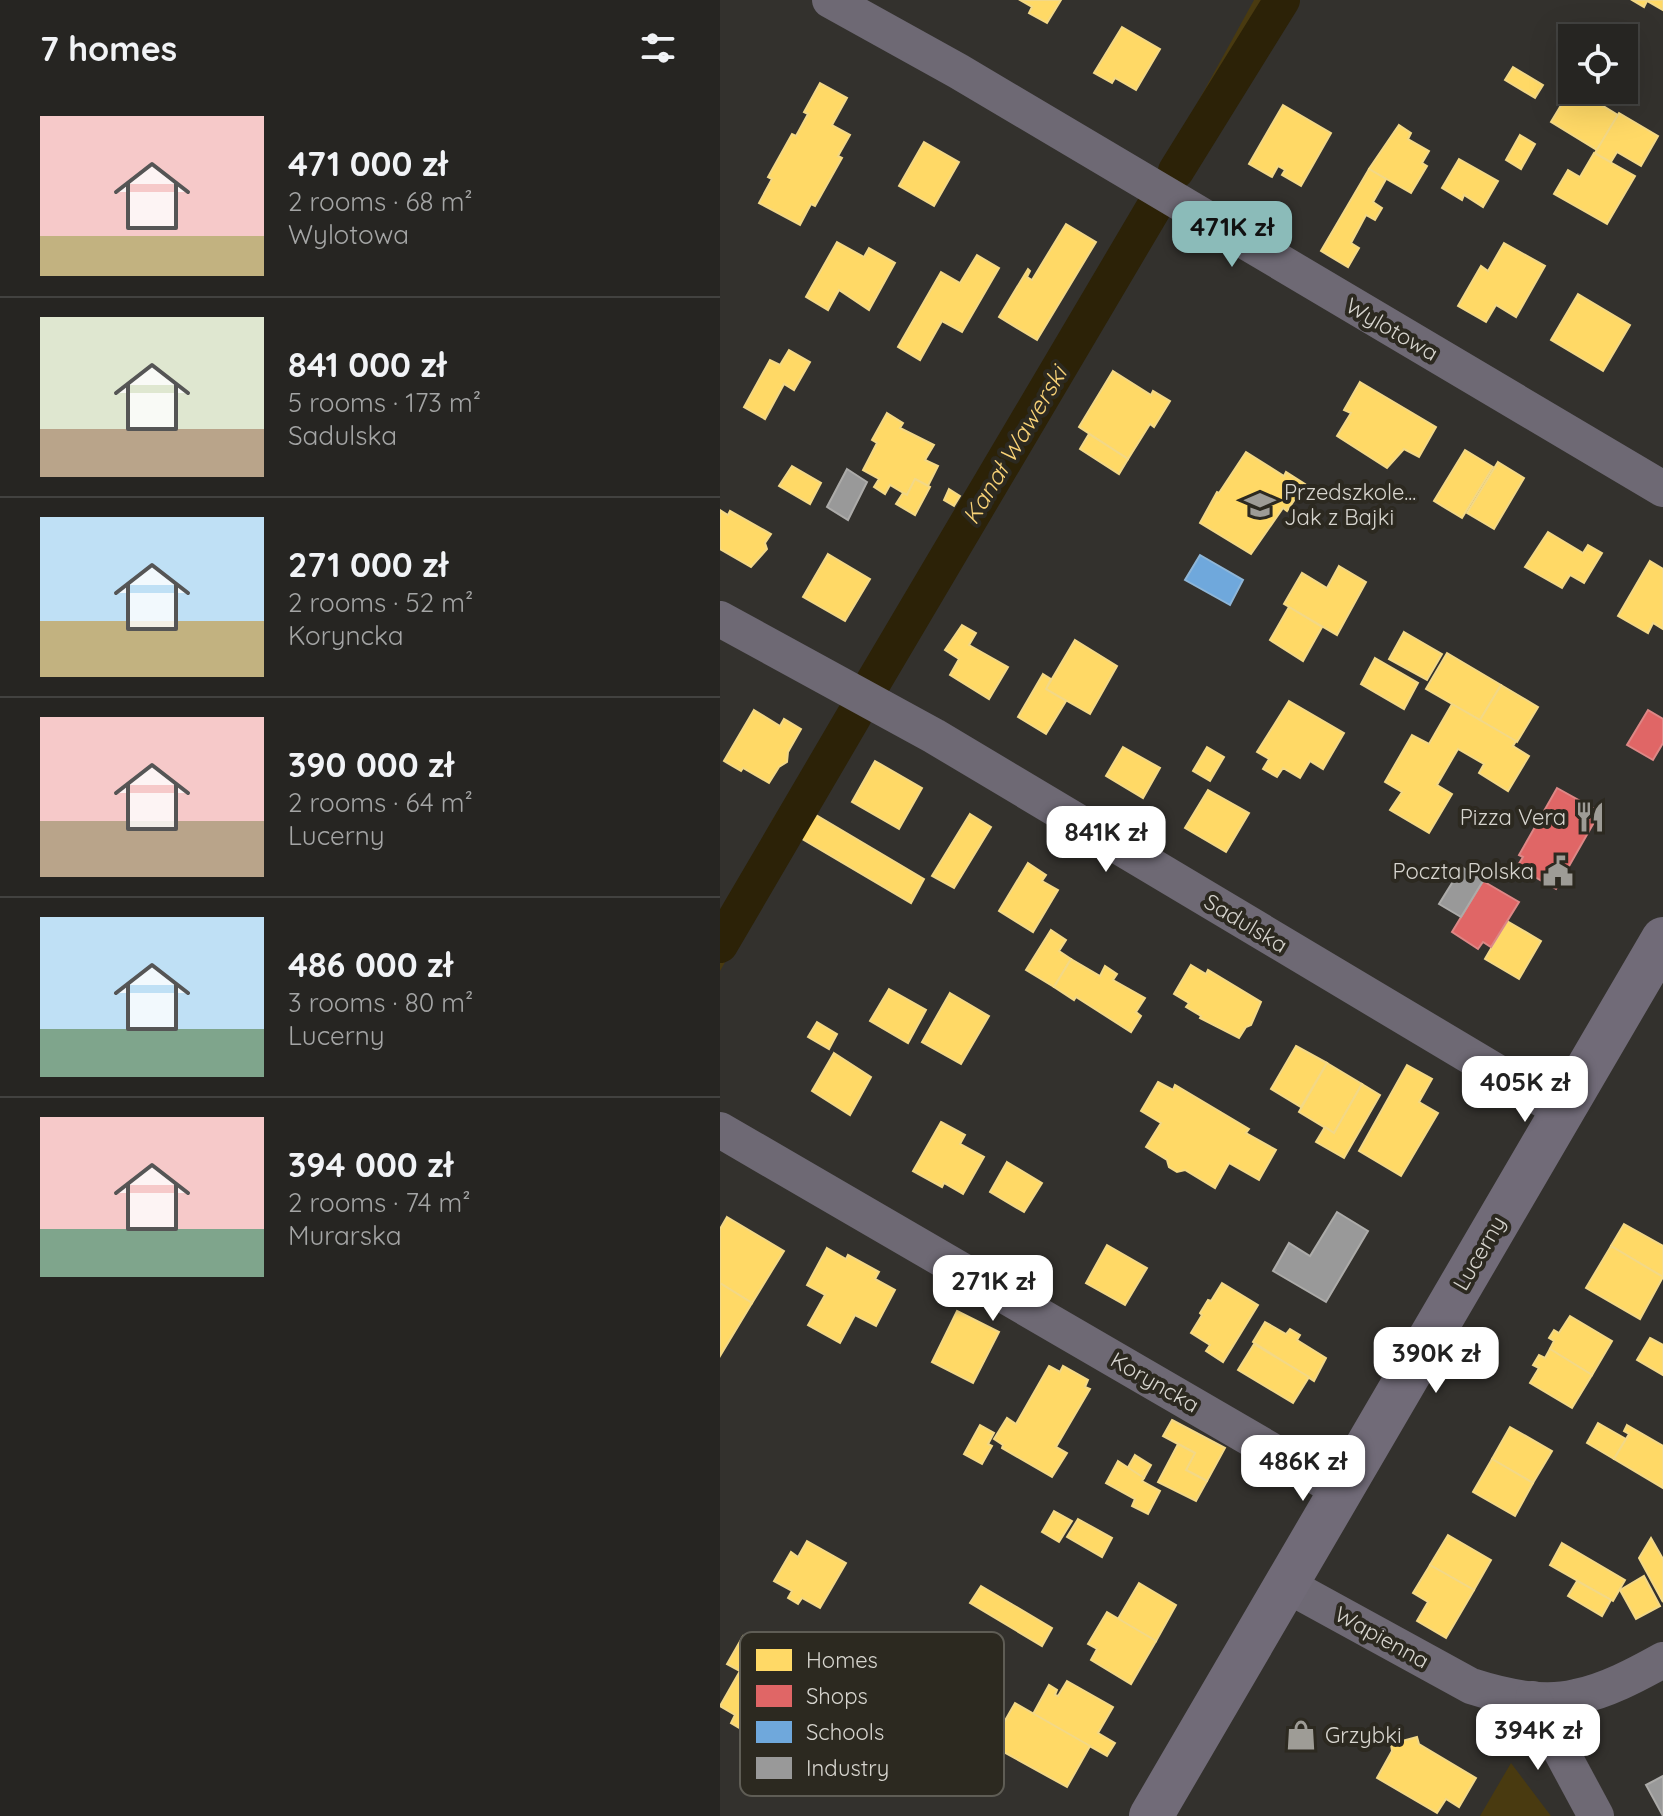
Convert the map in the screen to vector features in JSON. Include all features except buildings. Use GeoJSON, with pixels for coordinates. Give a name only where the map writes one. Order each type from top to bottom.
{"type":"FeatureCollection","features":[{"type":"Feature","properties":{"kind":"street","name":"Wylotowa"},"geometry":{"type":"LineString","coordinates":[[830,0],[958,71],[1663,489]]}},
{"type":"Feature","properties":{"kind":"street","name":"Sadulska"},"geometry":{"type":"LineString","coordinates":[[720,619],[934,736],[1562,1111]]}},
{"type":"Feature","properties":{"kind":"street","name":"Lucerny"},"geometry":{"type":"LineString","coordinates":[[1151,1816],[1663,939]]}},
{"type":"Feature","properties":{"kind":"street","name":"Koryncka"},"geometry":{"type":"LineString","coordinates":[[720,1130],[1341,1491]]}},
{"type":"Feature","properties":{"kind":"street","name":"Wapienna"},"geometry":{"type":"LineString","coordinates":[[1285,1584],[1471,1686],[1500,1696],[1575,1698],[1633,1676],[1663,1660]]}},
{"type":"Feature","properties":{"kind":"street"},"geometry":{"type":"LineString","coordinates":[[1533,1699],[1596,1816]]}},
{"type":"Feature","properties":{"kind":"shaded area"},"geometry":{"type":"Polygon","coordinates":[[[1254,0],[1297,0],[1186,184],[1161,169],[1254,0]]]}},
{"type":"Feature","properties":{"kind":"shaded area"},"geometry":{"type":"Polygon","coordinates":[[[1145,202],[1162,211],[1023,451],[1028,455],[886,689],[860,674],[1145,202]]]}},
{"type":"Feature","properties":{"kind":"shaded area"},"geometry":{"type":"Polygon","coordinates":[[[840,714],[860,726],[720,971],[720,918],[776,824],[771,822],[840,714]]]}},
{"type":"Feature","properties":{"kind":"shaded area"},"geometry":{"type":"Polygon","coordinates":[[[1511,1763],[1551,1816],[1480,1816],[1511,1763]]]}},
{"type":"Feature","properties":{"kind":"waterway","name":"Kanał Wawerski"},"geometry":{"type":"LineString","coordinates":[[1176,171],[1282,0]]}},
{"type":"Feature","properties":{"kind":"waterway","name":"Kanał Wawerski"},"geometry":{"type":"LineString","coordinates":[[874,681],[1153,209]]}},
{"type":"Feature","properties":{"kind":"waterway","name":"Kanał Wawerski"},"geometry":{"type":"LineString","coordinates":[[720,945],[854,716]]}},
{"type":"Feature","properties":{"kind":"place","name":"Przedszkole... Jak z Bajki"},"geometry":{"type":"Point","coordinates":[1260,505]}},
{"type":"Feature","properties":{"kind":"place","name":"Pizza Vera"},"geometry":{"type":"Point","coordinates":[1590,817]}},
{"type":"Feature","properties":{"kind":"place","name":"Poczta Polska"},"geometry":{"type":"Point","coordinates":[1558,871]}},
{"type":"Feature","properties":{"kind":"place","name":"Grzybki"},"geometry":{"type":"Point","coordinates":[1301,1735]}}]}
